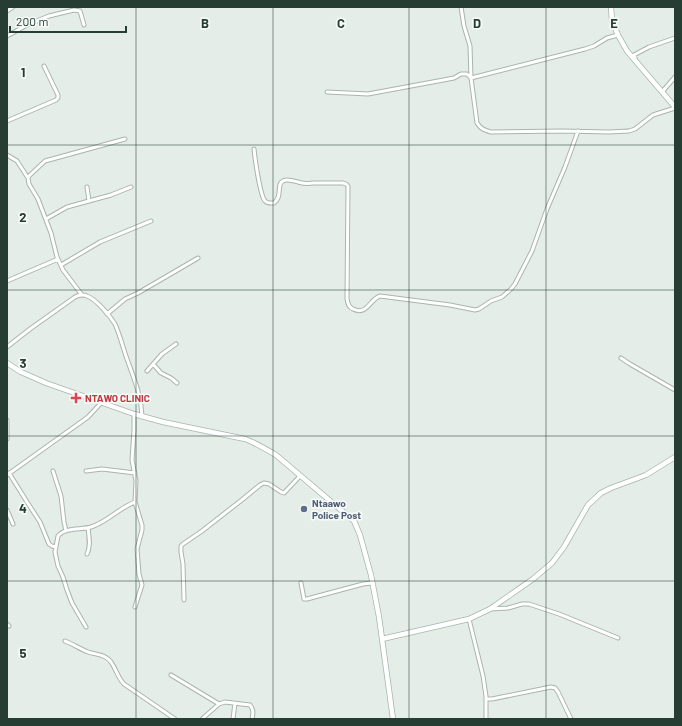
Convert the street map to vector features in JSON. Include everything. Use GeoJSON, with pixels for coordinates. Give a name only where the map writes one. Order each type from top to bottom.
{"type":"FeatureCollection","features":[{"type":"Feature","properties":{"kind":"street"},"geometry":{"type":"LineString","coordinates":[[7,11],[13,7]]}},
{"type":"Feature","properties":{"kind":"street"},"geometry":{"type":"LineString","coordinates":[[461,7],[464,26],[470,46],[471,78],[477,123],[480,128],[491,132],[629,131],[635,129],[653,115],[675,107],[626,51],[612,21],[612,7]]}},
{"type":"Feature","properties":{"kind":"street"},"geometry":{"type":"LineString","coordinates":[[7,36],[49,16],[74,10],[80,11],[84,25]]}},
{"type":"Feature","properties":{"kind":"street"},"geometry":{"type":"LineString","coordinates":[[471,78],[585,49],[618,35]]}},
{"type":"Feature","properties":{"kind":"street"},"geometry":{"type":"LineString","coordinates":[[635,62],[634,55],[649,47],[675,38]]}},
{"type":"Feature","properties":{"kind":"street"},"geometry":{"type":"LineString","coordinates":[[7,121],[58,98],[44,66]]}},
{"type":"Feature","properties":{"kind":"street"},"geometry":{"type":"LineString","coordinates":[[327,92],[368,94],[454,78],[461,74],[467,74],[471,78]]}},
{"type":"Feature","properties":{"kind":"street"},"geometry":{"type":"LineString","coordinates":[[662,92],[675,77]]}},
{"type":"Feature","properties":{"kind":"street"},"geometry":{"type":"LineString","coordinates":[[254,149],[256,168],[263,196],[265,201],[268,203],[274,203],[278,200],[281,183],[283,181],[302,183],[343,183],[348,186],[347,299],[351,308],[355,310],[362,310],[367,308],[375,298],[380,296],[443,304],[475,310],[502,297],[515,284],[532,251],[578,131]]}},
{"type":"Feature","properties":{"kind":"street"},"geometry":{"type":"LineString","coordinates":[[28,178],[45,161],[124,139]]}},
{"type":"Feature","properties":{"kind":"street"},"geometry":{"type":"LineString","coordinates":[[7,155],[17,161],[28,178],[29,184],[38,199],[46,219],[58,259],[63,270],[82,295],[95,302],[114,323],[138,389],[142,416]]}},
{"type":"Feature","properties":{"kind":"street"},"geometry":{"type":"LineString","coordinates":[[87,187],[89,201]]}},
{"type":"Feature","properties":{"kind":"street"},"geometry":{"type":"LineString","coordinates":[[46,219],[67,207],[131,187]]}},
{"type":"Feature","properties":{"kind":"street"},"geometry":{"type":"LineString","coordinates":[[61,265],[100,242],[151,221]]}},
{"type":"Feature","properties":{"kind":"street"},"geometry":{"type":"LineString","coordinates":[[107,314],[125,299],[198,258]]}},
{"type":"Feature","properties":{"kind":"street"},"geometry":{"type":"LineString","coordinates":[[7,281],[58,259]]}},
{"type":"Feature","properties":{"kind":"street"},"geometry":{"type":"LineString","coordinates":[[7,347],[75,297],[82,295]]}},
{"type":"Feature","properties":{"kind":"street"},"geometry":{"type":"LineString","coordinates":[[147,371],[162,354],[176,344]]}},
{"type":"Feature","properties":{"kind":"street"},"geometry":{"type":"LineString","coordinates":[[621,358],[675,390]]}},
{"type":"Feature","properties":{"kind":"street"},"geometry":{"type":"LineString","coordinates":[[7,363],[21,372],[46,383],[134,414],[163,422],[234,437],[264,447],[276,455],[354,522],[360,536],[372,583],[382,639],[393,719]]}},
{"type":"Feature","properties":{"kind":"street"},"geometry":{"type":"LineString","coordinates":[[153,364],[161,374],[171,378],[177,383]]}},
{"type":"Feature","properties":{"kind":"street"},"geometry":{"type":"LineString","coordinates":[[56,547],[49,544],[40,522],[8,474],[88,417],[102,403]]}},
{"type":"Feature","properties":{"kind":"street"},"geometry":{"type":"LineString","coordinates":[[134,414],[132,460],[136,481],[136,502],[142,525],[142,530],[136,549],[142,585],[136,607]]}},
{"type":"Feature","properties":{"kind":"street"},"geometry":{"type":"LineString","coordinates":[[7,420],[7,439]]}},
{"type":"Feature","properties":{"kind":"street"},"geometry":{"type":"LineString","coordinates":[[382,639],[469,619],[490,609],[533,580],[552,563],[567,542],[588,505],[601,493],[646,475],[675,457]]}},
{"type":"Feature","properties":{"kind":"street"},"geometry":{"type":"LineString","coordinates":[[86,471],[102,469],[135,472]]}},
{"type":"Feature","properties":{"kind":"street"},"geometry":{"type":"LineString","coordinates":[[53,471],[61,496],[66,531]]}},
{"type":"Feature","properties":{"kind":"street"},"geometry":{"type":"LineString","coordinates":[[184,600],[183,564],[180,552],[183,544],[202,532],[260,485],[264,483],[269,484],[284,493],[300,476]]}},
{"type":"Feature","properties":{"kind":"street"},"geometry":{"type":"LineString","coordinates":[[86,626],[72,603],[58,566],[56,547],[58,536],[66,531],[88,528],[99,524],[125,506],[136,502]]}},
{"type":"Feature","properties":{"kind":"street"},"geometry":{"type":"LineString","coordinates":[[7,510],[13,524]]}},
{"type":"Feature","properties":{"kind":"street"},"geometry":{"type":"LineString","coordinates":[[87,554],[90,541],[88,528]]}},
{"type":"Feature","properties":{"kind":"street"},"geometry":{"type":"LineString","coordinates":[[301,583],[304,599],[307,600],[363,584],[372,583]]}},
{"type":"Feature","properties":{"kind":"street"},"geometry":{"type":"LineString","coordinates":[[490,609],[508,608],[522,604],[529,604],[559,614],[618,638]]}},
{"type":"Feature","properties":{"kind":"street"},"geometry":{"type":"LineString","coordinates":[[469,619],[483,676],[486,699],[486,719]]}},
{"type":"Feature","properties":{"kind":"street"},"geometry":{"type":"LineString","coordinates":[[65,641],[86,651],[100,654],[107,658],[112,663],[119,678],[124,684],[175,719]]}},
{"type":"Feature","properties":{"kind":"street"},"geometry":{"type":"LineString","coordinates":[[171,675],[219,704]]}},
{"type":"Feature","properties":{"kind":"street"},"geometry":{"type":"LineString","coordinates":[[486,699],[551,687],[555,688],[558,692],[571,719]]}},
{"type":"Feature","properties":{"kind":"street"},"geometry":{"type":"LineString","coordinates":[[202,719],[219,704],[225,702],[250,705],[254,712],[252,719]]}},
{"type":"Feature","properties":{"kind":"street"},"geometry":{"type":"LineString","coordinates":[[233,719],[235,703]]}},
{"type":"Feature","properties":{"kind":"place","name":"NTAWO CLINIC"},"geometry":{"type":"Point","coordinates":[76,398]}},
{"type":"Feature","properties":{"kind":"place","name":"Ntaawo Police Post"},"geometry":{"type":"Point","coordinates":[304,509]}}]}
